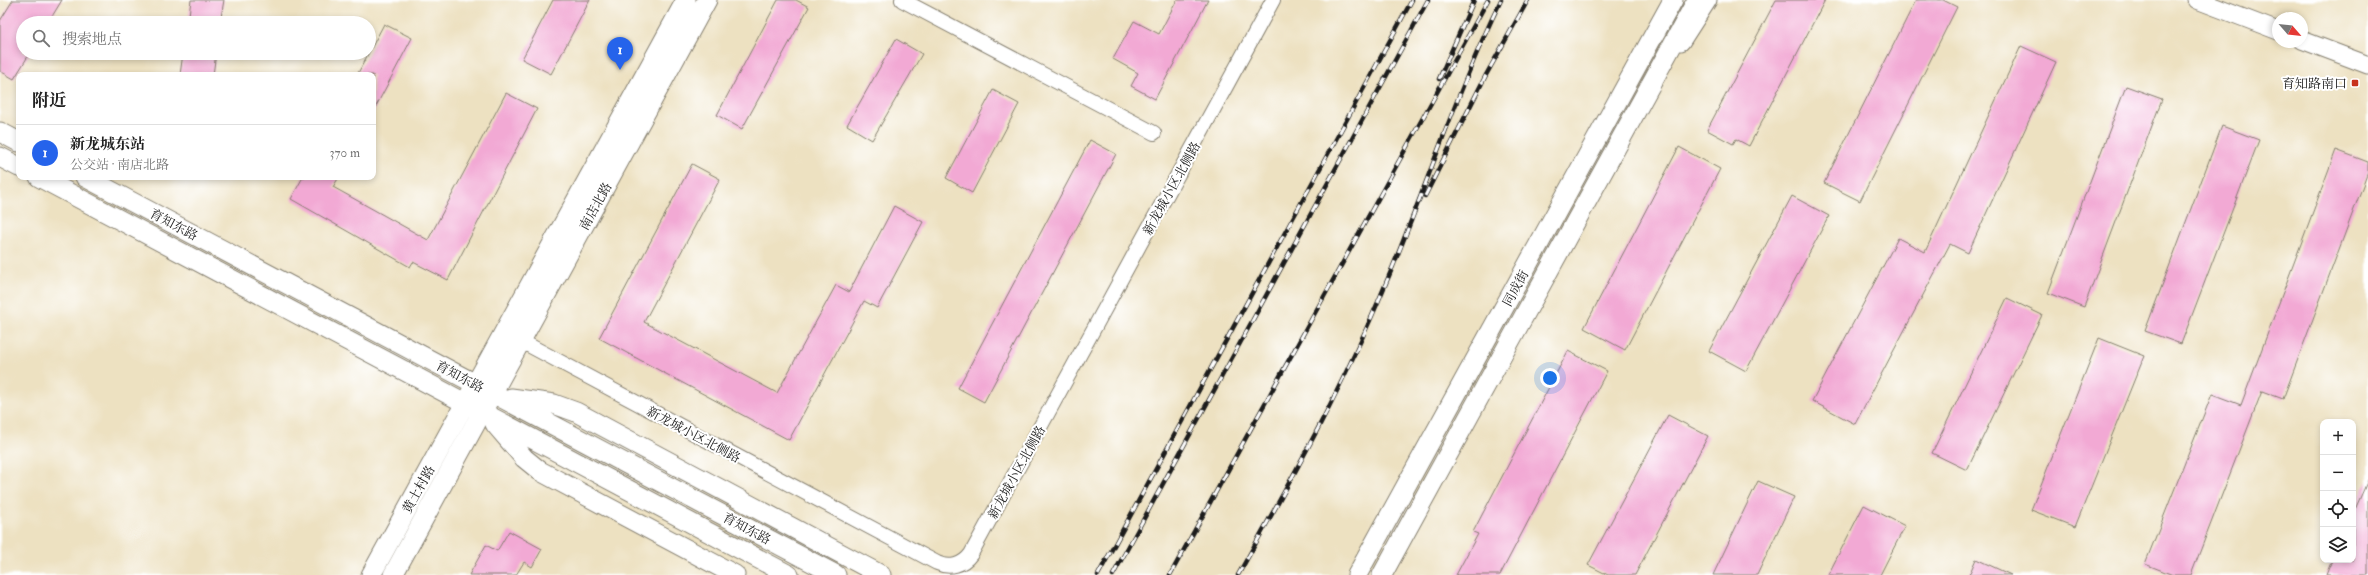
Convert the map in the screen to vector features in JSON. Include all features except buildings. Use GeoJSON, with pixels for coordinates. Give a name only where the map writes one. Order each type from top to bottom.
{"type":"FeatureCollection","features":[{"type":"Feature","properties":{"kind":"main road","name":"南店北路"},"geometry":{"type":"LineString","coordinates":[[465,403],[686,0]]}},
{"type":"Feature","properties":{"kind":"main road","name":"南店北路"},"geometry":{"type":"LineString","coordinates":[[482,412],[707,0]]}},
{"type":"Feature","properties":{"kind":"main road","name":"同成街"},"geometry":{"type":"LineString","coordinates":[[1357,575],[1673,0]]}},
{"type":"Feature","properties":{"kind":"main road","name":"同成街"},"geometry":{"type":"LineString","coordinates":[[1382,575],[1697,0]]}},
{"type":"Feature","properties":{"kind":"main road"},"geometry":{"type":"LineString","coordinates":[[0,132],[16,140]]}},
{"type":"Feature","properties":{"kind":"main road"},"geometry":{"type":"LineString","coordinates":[[0,156],[16,165]]}},
{"type":"Feature","properties":{"kind":"main road","name":"育知东路"},"geometry":{"type":"LineString","coordinates":[[45,180],[789,575]]}},
{"type":"Feature","properties":{"kind":"main road","name":"育知东路"},"geometry":{"type":"LineString","coordinates":[[91,180],[836,575]]}},
{"type":"Feature","properties":{"kind":"main road"},"geometry":{"type":"LineString","coordinates":[[493,393],[505,397],[554,404],[576,412],[881,575]]}},
{"type":"Feature","properties":{"kind":"main road","name":"黄土村路"},"geometry":{"type":"LineString","coordinates":[[371,575],[465,403]]}},
{"type":"Feature","properties":{"kind":"main road"},"geometry":{"type":"LineString","coordinates":[[482,412],[499,427],[524,458],[540,471],[735,575]]}},
{"type":"Feature","properties":{"kind":"main road","name":"黄土村路"},"geometry":{"type":"LineString","coordinates":[[393,575],[482,412]]}},
{"type":"Feature","properties":{"kind":"street"},"geometry":{"type":"LineString","coordinates":[[902,0],[1154,133]]}},
{"type":"Feature","properties":{"kind":"street","name":"新龙城小区北侧路"},"geometry":{"type":"LineString","coordinates":[[521,341],[937,564],[949,566],[961,564],[972,554],[1273,0]]}},
{"type":"Feature","properties":{"kind":"street"},"geometry":{"type":"LineString","coordinates":[[1651,85],[1690,32],[1708,0]]}},
{"type":"Feature","properties":{"kind":"street"},"geometry":{"type":"LineString","coordinates":[[2197,0],[2272,29]]}},
{"type":"Feature","properties":{"kind":"street"},"geometry":{"type":"LineString","coordinates":[[2308,42],[2368,65]]}},
{"type":"Feature","properties":{"kind":"railway"},"geometry":{"type":"LineString","coordinates":[[1098,575],[1412,0]]}},
{"type":"Feature","properties":{"kind":"railway"},"geometry":{"type":"LineString","coordinates":[[1113,575],[1428,0]]}},
{"type":"Feature","properties":{"kind":"railway"},"geometry":{"type":"LineString","coordinates":[[1439,79],[1474,0]]}},
{"type":"Feature","properties":{"kind":"railway"},"geometry":{"type":"LineString","coordinates":[[1170,575],[1488,0]]}},
{"type":"Feature","properties":{"kind":"railway"},"geometry":{"type":"LineString","coordinates":[[1238,575],[1335,395],[1370,321],[1401,248],[1455,105],[1501,0]]}},
{"type":"Feature","properties":{"kind":"railway"},"geometry":{"type":"LineString","coordinates":[[1425,196],[1486,75],[1528,0]]}},
{"type":"Feature","properties":{"kind":"place","name":"新龙城东站"},"geometry":{"type":"Point","coordinates":[620,70]}},
{"type":"Feature","properties":{"kind":"place","name":"育知路南口"},"geometry":{"type":"Point","coordinates":[2355,83]}}]}
